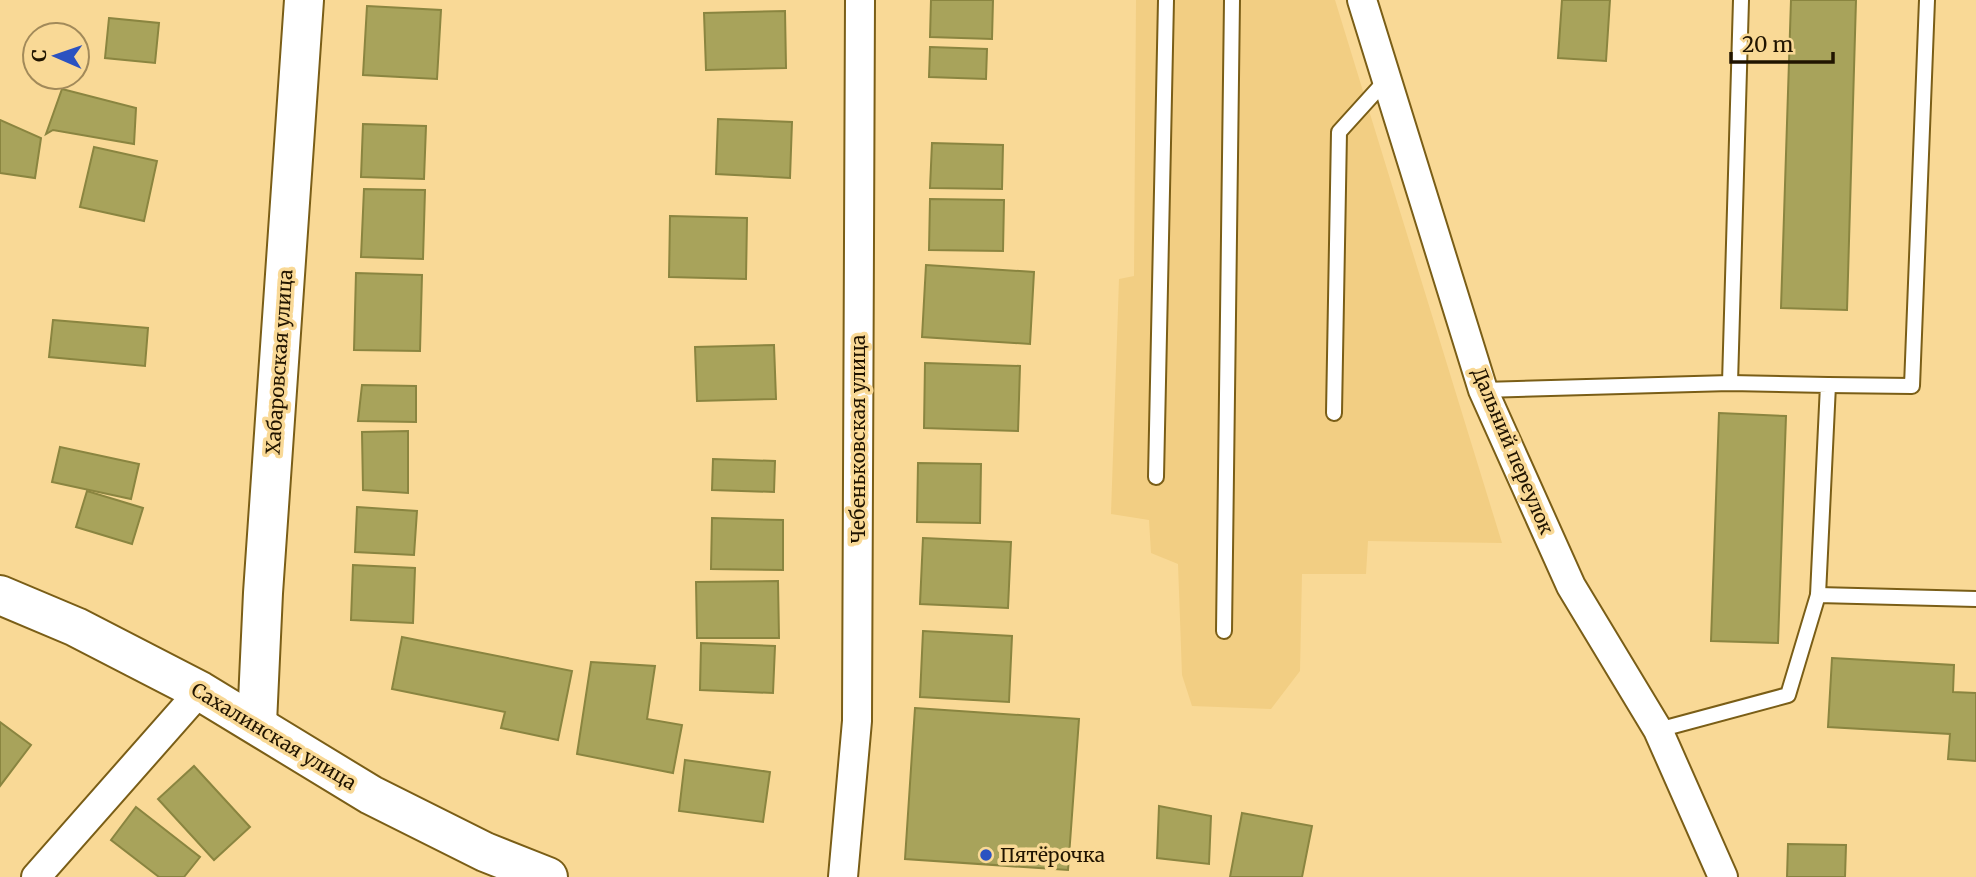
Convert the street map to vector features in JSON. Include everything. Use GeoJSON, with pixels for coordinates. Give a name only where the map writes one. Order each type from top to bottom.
{"type":"FeatureCollection","features":[{"type":"Feature","properties":{"kind":"main road","name":"Хабаровская улица"},"geometry":{"type":"LineString","coordinates":[[257,723],[263,593],[304,0]]}},
{"type":"Feature","properties":{"kind":"main road","name":"Сахалинская улица"},"geometry":{"type":"LineString","coordinates":[[0,595],[76,626],[200,691],[257,723],[371,795],[485,852],[548,877]]}},
{"type":"Feature","properties":{"kind":"street","name":"Чебеньковская улица"},"geometry":{"type":"LineString","coordinates":[[843,877],[857,721],[860,0]]}},
{"type":"Feature","properties":{"kind":"street","name":"Дальний переулок"},"geometry":{"type":"LineString","coordinates":[[1362,0],[1483,390],[1571,586],[1658,730],[1723,877]]}},
{"type":"Feature","properties":{"kind":"street"},"geometry":{"type":"LineString","coordinates":[[36,877],[200,691]]}},
{"type":"Feature","properties":{"kind":"lane"},"geometry":{"type":"LineString","coordinates":[[1156,477],[1166,0]]}},
{"type":"Feature","properties":{"kind":"lane"},"geometry":{"type":"LineString","coordinates":[[1224,631],[1232,0]]}},
{"type":"Feature","properties":{"kind":"lane"},"geometry":{"type":"LineString","coordinates":[[1730,383],[1741,0]]}},
{"type":"Feature","properties":{"kind":"lane"},"geometry":{"type":"LineString","coordinates":[[1483,390],[1730,383],[1912,386],[1927,0]]}},
{"type":"Feature","properties":{"kind":"lane"},"geometry":{"type":"LineString","coordinates":[[1334,413],[1339,132],[1388,78]]}},
{"type":"Feature","properties":{"kind":"lane"},"geometry":{"type":"LineString","coordinates":[[1658,730],[1788,695],[1818,595],[1828,385]]}},
{"type":"Feature","properties":{"kind":"lane"},"geometry":{"type":"LineString","coordinates":[[1818,595],[1976,600]]}},
{"type":"Feature","properties":{"kind":"shaded area"},"geometry":{"type":"Polygon","coordinates":[[[1136,0],[1335,0],[1502,543],[1368,541],[1366,574],[1302,574],[1300,671],[1271,709],[1192,706],[1182,675],[1178,564],[1151,553],[1149,520],[1111,514],[1119,279],[1134,276],[1136,0]]]}},
{"type":"Feature","properties":{"kind":"building"},"geometry":{"type":"Polygon","coordinates":[[[931,0],[993,0],[992,39],[930,37],[931,0]]]}},
{"type":"Feature","properties":{"kind":"building"},"geometry":{"type":"Polygon","coordinates":[[[1562,0],[1610,0],[1606,61],[1558,58],[1562,0]]]}},
{"type":"Feature","properties":{"kind":"building"},"geometry":{"type":"Polygon","coordinates":[[[1791,0],[1856,0],[1847,310],[1781,308],[1791,0]]]}},
{"type":"Feature","properties":{"kind":"building"},"geometry":{"type":"Polygon","coordinates":[[[367,6],[441,10],[437,79],[363,75],[367,6]]]}},
{"type":"Feature","properties":{"kind":"building"},"geometry":{"type":"Polygon","coordinates":[[[785,11],[786,68],[706,70],[704,13],[785,11]]]}},
{"type":"Feature","properties":{"kind":"building"},"geometry":{"type":"Polygon","coordinates":[[[109,18],[159,23],[155,63],[105,58],[109,18]]]}},
{"type":"Feature","properties":{"kind":"building"},"geometry":{"type":"Polygon","coordinates":[[[930,47],[987,49],[986,79],[929,77],[930,47]]]}},
{"type":"Feature","properties":{"kind":"building"},"geometry":{"type":"Polygon","coordinates":[[[61,91],[136,108],[134,144],[53,130],[46,134],[61,91]]]}},
{"type":"Feature","properties":{"kind":"building"},"geometry":{"type":"Polygon","coordinates":[[[718,119],[792,122],[790,178],[716,174],[718,119]]]}},
{"type":"Feature","properties":{"kind":"building"},"geometry":{"type":"Polygon","coordinates":[[[0,120],[41,138],[35,178],[0,173],[0,120]]]}},
{"type":"Feature","properties":{"kind":"building"},"geometry":{"type":"Polygon","coordinates":[[[363,124],[426,126],[424,179],[361,177],[363,124]]]}},
{"type":"Feature","properties":{"kind":"building"},"geometry":{"type":"Polygon","coordinates":[[[932,143],[1003,145],[1002,189],[930,188],[932,143]]]}},
{"type":"Feature","properties":{"kind":"building"},"geometry":{"type":"Polygon","coordinates":[[[94,147],[157,161],[144,221],[80,207],[94,147]]]}},
{"type":"Feature","properties":{"kind":"building"},"geometry":{"type":"Polygon","coordinates":[[[364,189],[425,190],[423,259],[361,257],[364,189]]]}},
{"type":"Feature","properties":{"kind":"building"},"geometry":{"type":"Polygon","coordinates":[[[930,199],[1004,200],[1003,251],[929,250],[930,199]]]}},
{"type":"Feature","properties":{"kind":"building"},"geometry":{"type":"Polygon","coordinates":[[[670,216],[747,218],[746,279],[669,277],[670,216]]]}},
{"type":"Feature","properties":{"kind":"building"},"geometry":{"type":"Polygon","coordinates":[[[926,265],[1034,272],[1030,344],[922,337],[926,265]]]}},
{"type":"Feature","properties":{"kind":"building"},"geometry":{"type":"Polygon","coordinates":[[[356,273],[422,275],[420,351],[354,350],[356,273]]]}},
{"type":"Feature","properties":{"kind":"building"},"geometry":{"type":"Polygon","coordinates":[[[53,320],[148,328],[145,366],[49,357],[53,320]]]}},
{"type":"Feature","properties":{"kind":"building"},"geometry":{"type":"Polygon","coordinates":[[[774,345],[776,399],[697,401],[695,347],[774,345]]]}},
{"type":"Feature","properties":{"kind":"building"},"geometry":{"type":"Polygon","coordinates":[[[925,363],[1020,366],[1018,431],[924,428],[925,363]]]}},
{"type":"Feature","properties":{"kind":"building"},"geometry":{"type":"Polygon","coordinates":[[[362,385],[416,386],[416,422],[358,421],[362,385]]]}},
{"type":"Feature","properties":{"kind":"building"},"geometry":{"type":"Polygon","coordinates":[[[1719,413],[1786,416],[1778,643],[1711,641],[1719,413]]]}},
{"type":"Feature","properties":{"kind":"building"},"geometry":{"type":"Polygon","coordinates":[[[408,431],[408,493],[363,490],[362,432],[408,431]]]}},
{"type":"Feature","properties":{"kind":"building"},"geometry":{"type":"Polygon","coordinates":[[[60,447],[139,464],[131,499],[52,482],[60,447]]]}},
{"type":"Feature","properties":{"kind":"building"},"geometry":{"type":"Polygon","coordinates":[[[713,459],[775,461],[774,492],[712,490],[713,459]]]}},
{"type":"Feature","properties":{"kind":"building"},"geometry":{"type":"Polygon","coordinates":[[[918,463],[981,464],[980,523],[917,522],[918,463]]]}},
{"type":"Feature","properties":{"kind":"building"},"geometry":{"type":"Polygon","coordinates":[[[87,491],[143,508],[132,544],[76,527],[87,491]]]}},
{"type":"Feature","properties":{"kind":"building"},"geometry":{"type":"Polygon","coordinates":[[[357,507],[417,511],[414,555],[355,552],[357,507]]]}},
{"type":"Feature","properties":{"kind":"building"},"geometry":{"type":"Polygon","coordinates":[[[712,518],[783,520],[783,570],[711,569],[712,518]]]}},
{"type":"Feature","properties":{"kind":"building"},"geometry":{"type":"Polygon","coordinates":[[[923,538],[1011,542],[1008,608],[920,604],[923,538]]]}},
{"type":"Feature","properties":{"kind":"building"},"geometry":{"type":"Polygon","coordinates":[[[353,565],[415,568],[413,623],[351,620],[353,565]]]}},
{"type":"Feature","properties":{"kind":"building"},"geometry":{"type":"Polygon","coordinates":[[[778,581],[779,638],[697,638],[696,582],[778,581]]]}},
{"type":"Feature","properties":{"kind":"building"},"geometry":{"type":"Polygon","coordinates":[[[923,631],[1012,636],[1009,702],[920,697],[923,631]]]}},
{"type":"Feature","properties":{"kind":"building"},"geometry":{"type":"Polygon","coordinates":[[[402,637],[572,671],[558,740],[501,728],[505,712],[392,689],[402,637]]]}},
{"type":"Feature","properties":{"kind":"building"},"geometry":{"type":"Polygon","coordinates":[[[701,643],[775,646],[773,693],[700,690],[701,643]]]}},
{"type":"Feature","properties":{"kind":"building"},"geometry":{"type":"Polygon","coordinates":[[[1832,658],[1954,665],[1953,692],[1976,693],[1976,761],[1948,759],[1950,734],[1828,727],[1832,658]]]}},
{"type":"Feature","properties":{"kind":"building"},"geometry":{"type":"Polygon","coordinates":[[[591,662],[655,666],[647,719],[682,725],[673,773],[577,754],[591,662]]]}},
{"type":"Feature","properties":{"kind":"building"},"geometry":{"type":"Polygon","coordinates":[[[915,708],[1079,719],[1068,870],[905,859],[915,708]]]}},
{"type":"Feature","properties":{"kind":"building"},"geometry":{"type":"Polygon","coordinates":[[[0,722],[31,745],[0,786],[0,722]]]}},
{"type":"Feature","properties":{"kind":"building"},"geometry":{"type":"Polygon","coordinates":[[[685,760],[770,772],[763,822],[679,811],[685,760]]]}},
{"type":"Feature","properties":{"kind":"building"},"geometry":{"type":"Polygon","coordinates":[[[194,766],[250,827],[214,860],[158,799],[194,766]]]}},
{"type":"Feature","properties":{"kind":"building"},"geometry":{"type":"Polygon","coordinates":[[[1159,806],[1211,816],[1209,864],[1157,858],[1159,806]]]}},
{"type":"Feature","properties":{"kind":"building"},"geometry":{"type":"Polygon","coordinates":[[[136,807],[200,857],[184,877],[159,877],[111,840],[136,807]]]}},
{"type":"Feature","properties":{"kind":"building"},"geometry":{"type":"Polygon","coordinates":[[[1242,813],[1312,826],[1302,877],[1230,877],[1242,813]]]}},
{"type":"Feature","properties":{"kind":"building"},"geometry":{"type":"Polygon","coordinates":[[[1788,844],[1846,845],[1845,877],[1787,877],[1788,844]]]}},
{"type":"Feature","properties":{"kind":"place","name":"Пятёрочка"},"geometry":{"type":"Point","coordinates":[986,855]}}]}
